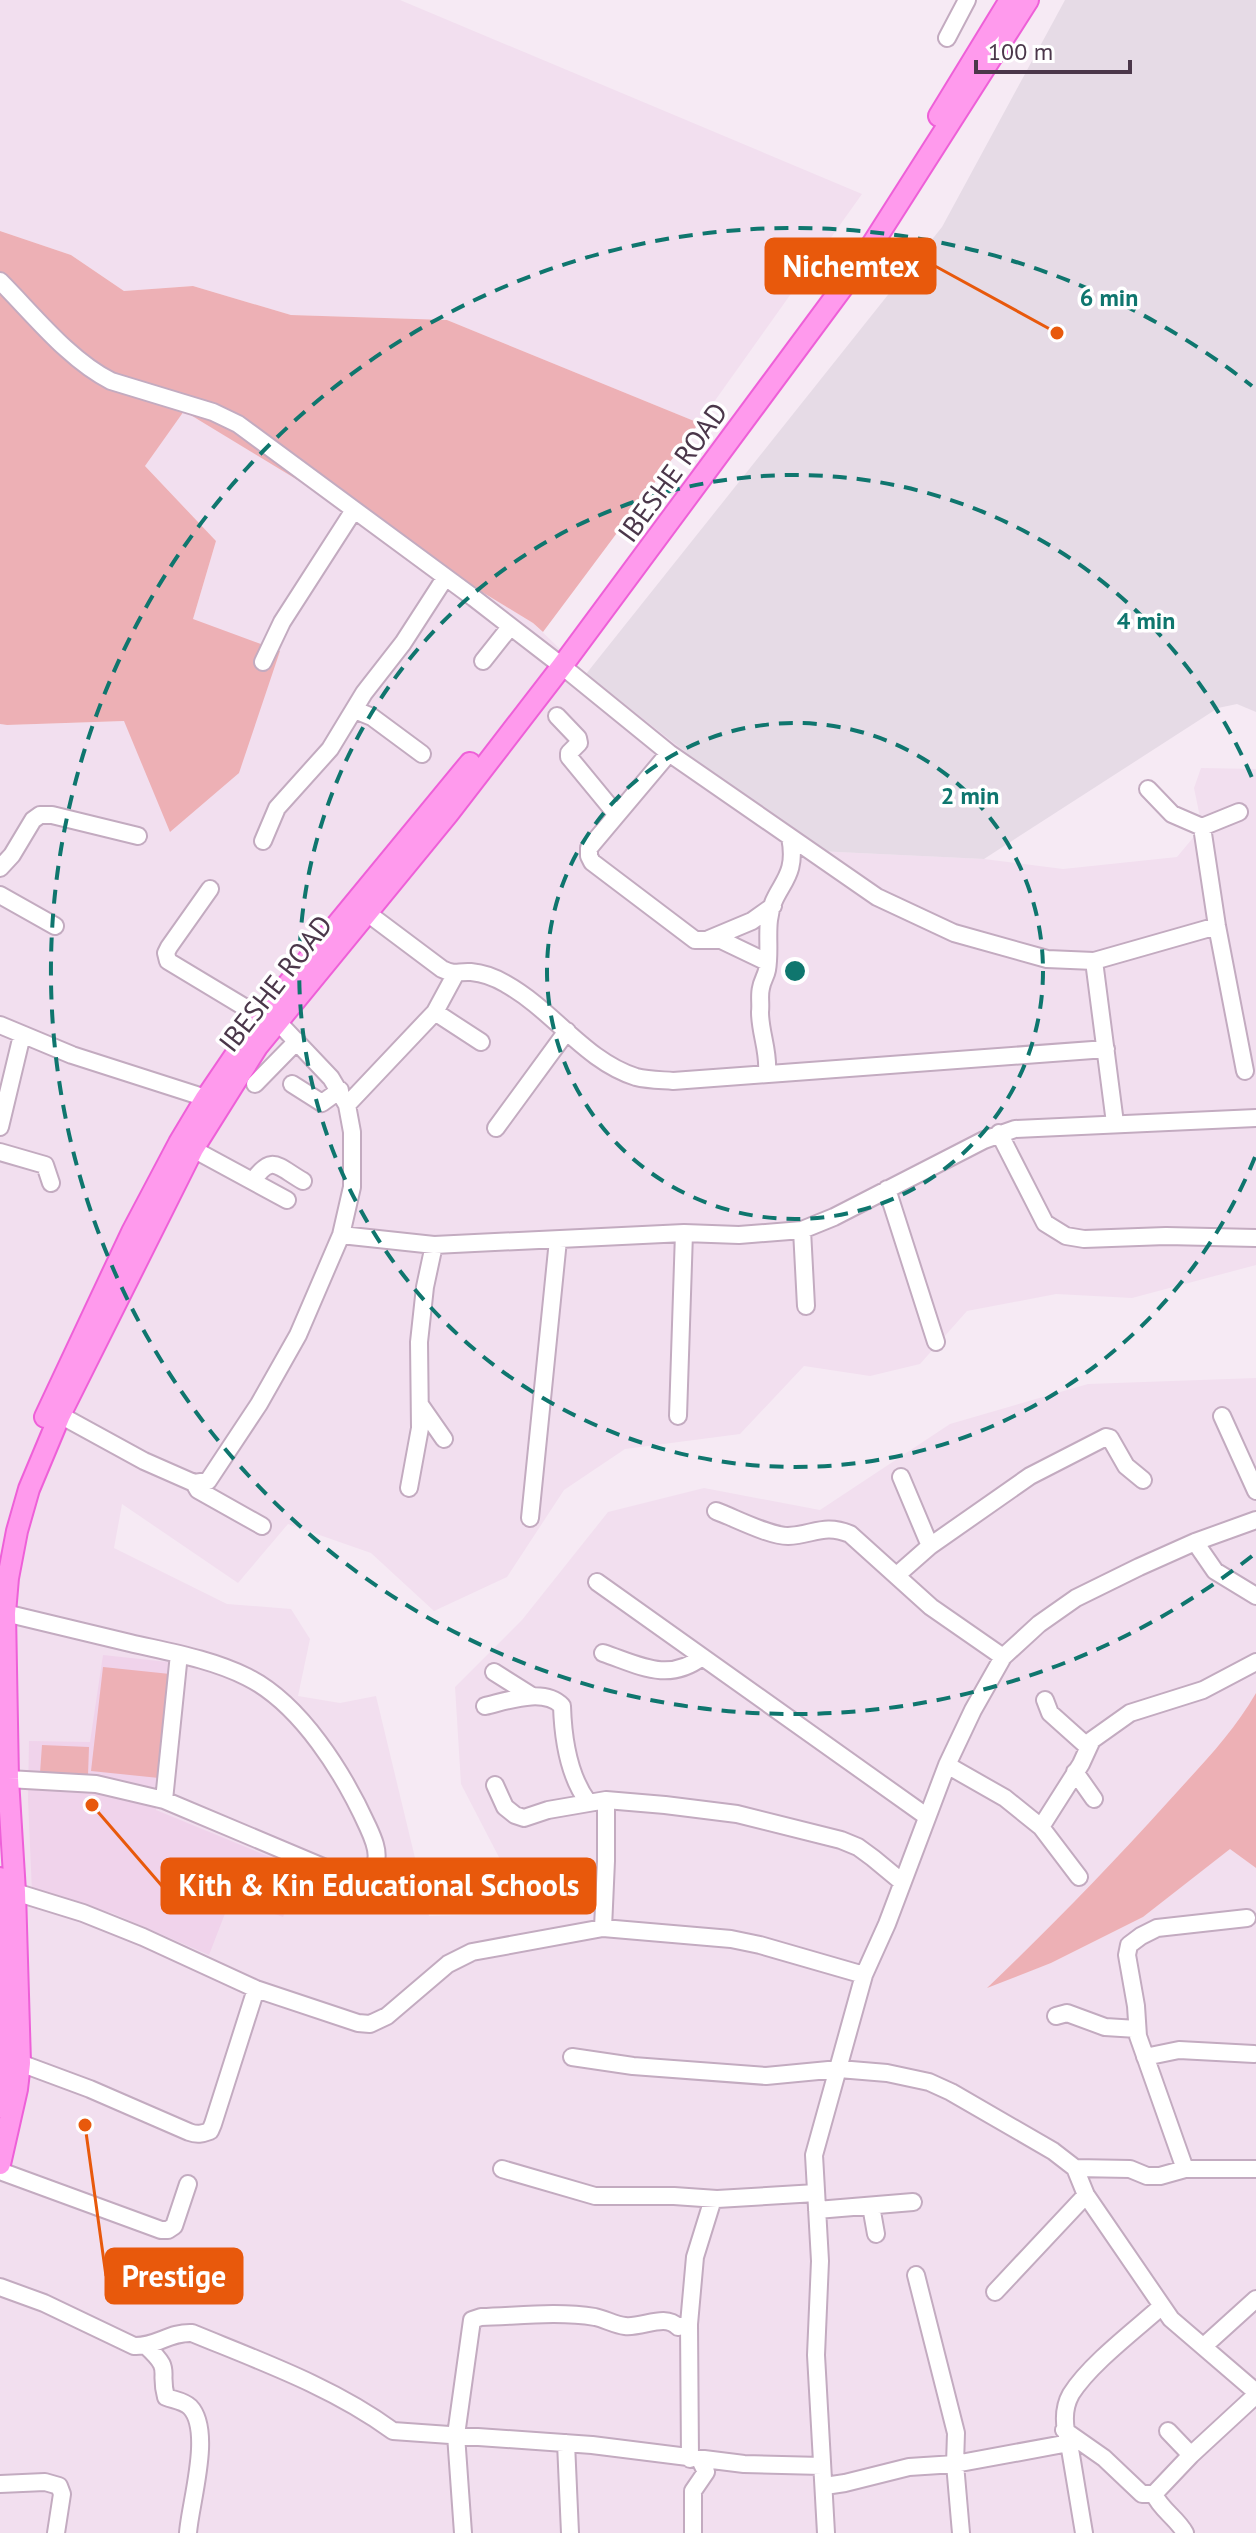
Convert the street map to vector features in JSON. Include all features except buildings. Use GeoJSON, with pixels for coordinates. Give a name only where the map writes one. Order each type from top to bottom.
{"type":"FeatureCollection","features":[{"type":"Feature","properties":{"kind":"main road","name":"IBESHE ROAD"},"geometry":{"type":"LineString","coordinates":[[269,1019],[366,912],[448,814],[856,247],[1010,0]]}},
{"type":"Feature","properties":{"kind":"main road","name":"IBESHE ROAD"},"geometry":{"type":"LineString","coordinates":[[0,1557],[4,1529],[27,1459],[132,1232],[179,1143],[212,1102],[269,1019],[429,813],[557,662],[859,265],[1028,0]]}},
{"type":"Feature","properties":{"kind":"main road","name":"IBESHE ROAD"},"geometry":{"type":"LineString","coordinates":[[0,2104],[6,2041],[1,1993],[8,1779],[5,1613],[17,1531],[37,1469],[60,1415],[193,1149],[212,1102]]}},
{"type":"Feature","properties":{"kind":"main road","name":"IBESHE ROAD"},"geometry":{"type":"LineString","coordinates":[[0,1878],[5,1893],[20,2063],[0,2164]]}},
{"type":"Feature","properties":{"kind":"street"},"geometry":{"type":"LineString","coordinates":[[947,38],[967,0]]}},
{"type":"Feature","properties":{"kind":"street"},"geometry":{"type":"LineString","coordinates":[[0,281],[96,374],[213,412],[238,424],[557,662],[669,753],[877,897],[954,933],[1047,959],[1094,961],[1217,926]]}},
{"type":"Feature","properties":{"kind":"street"},"geometry":{"type":"LineString","coordinates":[[263,662],[282,622],[354,510]]}},
{"type":"Feature","properties":{"kind":"street"},"geometry":{"type":"LineString","coordinates":[[263,841],[277,808],[330,749],[445,578]]}},
{"type":"Feature","properties":{"kind":"street"},"geometry":{"type":"LineString","coordinates":[[483,661],[510,627]]}},
{"type":"Feature","properties":{"kind":"street"},"geometry":{"type":"LineString","coordinates":[[355,710],[372,717],[422,754]]}},
{"type":"Feature","properties":{"kind":"street"},"geometry":{"type":"LineString","coordinates":[[557,716],[578,738],[579,743],[569,757],[616,814]]}},
{"type":"Feature","properties":{"kind":"street"},"geometry":{"type":"LineString","coordinates":[[669,753],[589,848],[589,856],[592,862],[695,940],[721,940],[767,962]]}},
{"type":"Feature","properties":{"kind":"street"},"geometry":{"type":"LineString","coordinates":[[1148,789],[1172,814],[1202,827],[1239,812]]}},
{"type":"Feature","properties":{"kind":"street"},"geometry":{"type":"LineString","coordinates":[[0,868],[12,855],[33,820],[40,815],[52,815],[138,836]]}},
{"type":"Feature","properties":{"kind":"street"},"geometry":{"type":"LineString","coordinates":[[1202,827],[1217,926],[1245,1071]]}},
{"type":"Feature","properties":{"kind":"street"},"geometry":{"type":"LineString","coordinates":[[767,1073],[769,1057],[761,1033],[760,991],[766,972],[769,916],[792,867],[790,837]]}},
{"type":"Feature","properties":{"kind":"street"},"geometry":{"type":"LineString","coordinates":[[60,1415],[144,1461],[194,1483],[208,1481],[259,1404],[298,1335],[341,1235],[352,1187],[352,1132],[343,1098],[297,1041],[269,1019],[168,961],[166,953],[169,947],[210,889]]}},
{"type":"Feature","properties":{"kind":"street"},"geometry":{"type":"LineString","coordinates":[[0,895],[55,926]]}},
{"type":"Feature","properties":{"kind":"street"},"geometry":{"type":"LineString","coordinates":[[708,940],[752,921],[773,906]]}},
{"type":"Feature","properties":{"kind":"street"},"geometry":{"type":"LineString","coordinates":[[366,912],[442,969],[455,975],[470,972],[504,983],[529,998],[575,1041],[613,1068],[639,1078],[673,1081],[1106,1049]]}},
{"type":"Feature","properties":{"kind":"street"},"geometry":{"type":"LineString","coordinates":[[1094,961],[1115,1123]]}},
{"type":"Feature","properties":{"kind":"street"},"geometry":{"type":"LineString","coordinates":[[292,1084],[322,1103],[343,1098],[435,1012],[455,975]]}},
{"type":"Feature","properties":{"kind":"street"},"geometry":{"type":"LineString","coordinates":[[435,1012],[481,1042]]}},
{"type":"Feature","properties":{"kind":"street"},"geometry":{"type":"LineString","coordinates":[[0,1025],[72,1055],[212,1102]]}},
{"type":"Feature","properties":{"kind":"street"},"geometry":{"type":"LineString","coordinates":[[496,1128],[567,1031]]}},
{"type":"Feature","properties":{"kind":"street"},"geometry":{"type":"LineString","coordinates":[[0,1127],[22,1035]]}},
{"type":"Feature","properties":{"kind":"street"},"geometry":{"type":"LineString","coordinates":[[255,1084],[297,1041]]}},
{"type":"Feature","properties":{"kind":"street"},"geometry":{"type":"LineString","coordinates":[[341,1235],[434,1245],[684,1233],[739,1235],[802,1230],[834,1217],[999,1133],[1015,1129],[1256,1118]]}},
{"type":"Feature","properties":{"kind":"street"},"geometry":{"type":"LineString","coordinates":[[999,1133],[1045,1223],[1066,1236],[1084,1239],[1180,1236],[1256,1238]]}},
{"type":"Feature","properties":{"kind":"street"},"geometry":{"type":"LineString","coordinates":[[193,1149],[287,1200]]}},
{"type":"Feature","properties":{"kind":"street"},"geometry":{"type":"LineString","coordinates":[[0,1152],[45,1165],[51,1183]]}},
{"type":"Feature","properties":{"kind":"street"},"geometry":{"type":"LineString","coordinates":[[253,1181],[267,1165],[275,1165],[303,1181]]}},
{"type":"Feature","properties":{"kind":"street"},"geometry":{"type":"LineString","coordinates":[[887,1189],[936,1342]]}},
{"type":"Feature","properties":{"kind":"street"},"geometry":{"type":"LineString","coordinates":[[802,1230],[806,1306]]}},
{"type":"Feature","properties":{"kind":"street"},"geometry":{"type":"LineString","coordinates":[[678,1416],[684,1233]]}},
{"type":"Feature","properties":{"kind":"street"},"geometry":{"type":"LineString","coordinates":[[530,1518],[558,1240]]}},
{"type":"Feature","properties":{"kind":"street"},"geometry":{"type":"LineString","coordinates":[[409,1488],[420,1428],[419,1342],[425,1287],[434,1245]]}},
{"type":"Feature","properties":{"kind":"street"},"geometry":{"type":"LineString","coordinates":[[420,1404],[444,1439]]}},
{"type":"Feature","properties":{"kind":"street"},"geometry":{"type":"LineString","coordinates":[[1222,1416],[1256,1491]]}},
{"type":"Feature","properties":{"kind":"street"},"geometry":{"type":"LineString","coordinates":[[897,1575],[930,1546],[1030,1476],[1106,1437],[1110,1438],[1126,1466],[1143,1480]]}},
{"type":"Feature","properties":{"kind":"street"},"geometry":{"type":"LineString","coordinates":[[901,1477],[930,1546]]}},
{"type":"Feature","properties":{"kind":"street"},"geometry":{"type":"LineString","coordinates":[[194,1483],[198,1490],[262,1526]]}},
{"type":"Feature","properties":{"kind":"street"},"geometry":{"type":"LineString","coordinates":[[716,1511],[788,1536],[836,1528],[850,1534],[931,1607],[1003,1657]]}},
{"type":"Feature","properties":{"kind":"street"},"geometry":{"type":"LineString","coordinates":[[826,2533],[816,2355],[820,2261],[814,2155],[864,1975],[947,1765],[1003,1657],[1039,1624],[1076,1598],[1195,1542],[1256,1520]]}},
{"type":"Feature","properties":{"kind":"street"},"geometry":{"type":"LineString","coordinates":[[1195,1542],[1215,1571],[1256,1596]]}},
{"type":"Feature","properties":{"kind":"street"},"geometry":{"type":"LineString","coordinates":[[597,1582],[926,1816]]}},
{"type":"Feature","properties":{"kind":"street"},"geometry":{"type":"LineString","coordinates":[[5,1613],[179,1654],[248,1678],[300,1719],[345,1782],[369,1828],[378,1851],[377,1860],[372,1870],[354,1880],[164,1800],[96,1784],[8,1779]]}},
{"type":"Feature","properties":{"kind":"street"},"geometry":{"type":"LineString","coordinates":[[603,1653],[656,1671],[690,1666],[702,1657]]}},
{"type":"Feature","properties":{"kind":"street"},"geometry":{"type":"LineString","coordinates":[[164,1800],[179,1654]]}},
{"type":"Feature","properties":{"kind":"street"},"geometry":{"type":"LineString","coordinates":[[1041,1827],[1092,1740],[1130,1713],[1203,1690],[1256,1662]]}},
{"type":"Feature","properties":{"kind":"street"},"geometry":{"type":"LineString","coordinates":[[494,1672],[532,1696]]}},
{"type":"Feature","properties":{"kind":"street"},"geometry":{"type":"LineString","coordinates":[[485,1706],[532,1696],[556,1700],[562,1706],[562,1724],[573,1773],[588,1802]]}},
{"type":"Feature","properties":{"kind":"street"},"geometry":{"type":"LineString","coordinates":[[1045,1700],[1050,1713],[1088,1747]]}},
{"type":"Feature","properties":{"kind":"street"},"geometry":{"type":"LineString","coordinates":[[947,1765],[1005,1798],[1041,1827],[1079,1877]]}},
{"type":"Feature","properties":{"kind":"street"},"geometry":{"type":"LineString","coordinates":[[1075,1772],[1094,1799]]}},
{"type":"Feature","properties":{"kind":"street"},"geometry":{"type":"LineString","coordinates":[[495,1785],[505,1807],[524,1818],[548,1810],[606,1800],[737,1814],[841,1840],[866,1852],[902,1882]]}},
{"type":"Feature","properties":{"kind":"street"},"geometry":{"type":"LineString","coordinates":[[603,1928],[606,1800]]}},
{"type":"Feature","properties":{"kind":"street"},"geometry":{"type":"LineString","coordinates":[[5,1893],[83,1913],[256,1989],[358,2023],[370,2024],[387,2016],[448,1964],[472,1952],[603,1928],[731,1939],[864,1975]]}},
{"type":"Feature","properties":{"kind":"street"},"geometry":{"type":"LineString","coordinates":[[1185,2169],[1137,2029],[1127,1955],[1129,1945],[1157,1928],[1247,1918]]}},
{"type":"Feature","properties":{"kind":"street"},"geometry":{"type":"LineString","coordinates":[[20,2063],[189,2132],[204,2134],[210,2131],[213,2124],[256,1989]]}},
{"type":"Feature","properties":{"kind":"street"},"geometry":{"type":"LineString","coordinates":[[1056,2016],[1067,2013],[1105,2027],[1137,2029]]}},
{"type":"Feature","properties":{"kind":"street"},"geometry":{"type":"LineString","coordinates":[[1145,2057],[1179,2050],[1254,2054]]}},
{"type":"Feature","properties":{"kind":"street"},"geometry":{"type":"LineString","coordinates":[[572,2057],[633,2066],[766,2076],[839,2069],[887,2073],[929,2082],[951,2092],[1053,2151],[1075,2168],[1086,2195],[1162,2306],[1184,2331],[1256,2394],[1154,2494],[1142,2494],[1104,2458],[1067,2436],[955,2464],[909,2467],[825,2486]]}},
{"type":"Feature","properties":{"kind":"street"},"geometry":{"type":"LineString","coordinates":[[1075,2168],[1130,2169],[1147,2176],[1185,2169],[1256,2169]]}},
{"type":"Feature","properties":{"kind":"street"},"geometry":{"type":"LineString","coordinates":[[502,2169],[595,2196],[674,2196],[871,2206],[913,2202]]}},
{"type":"Feature","properties":{"kind":"street"},"geometry":{"type":"LineString","coordinates":[[0,2171],[161,2230],[174,2226],[188,2184]]}},
{"type":"Feature","properties":{"kind":"street"},"geometry":{"type":"LineString","coordinates":[[995,2292],[1086,2195]]}},
{"type":"Feature","properties":{"kind":"street"},"geometry":{"type":"LineString","coordinates":[[693,2533],[693,2491],[706,2472],[695,2459],[689,2324],[695,2257],[713,2199]]}},
{"type":"Feature","properties":{"kind":"street"},"geometry":{"type":"LineString","coordinates":[[871,2206],[876,2234]]}},
{"type":"Feature","properties":{"kind":"street"},"geometry":{"type":"LineString","coordinates":[[916,2275],[956,2433],[955,2464],[961,2533]]}},
{"type":"Feature","properties":{"kind":"street"},"geometry":{"type":"LineString","coordinates":[[0,2287],[56,2308],[134,2346],[146,2346],[178,2333],[192,2333],[297,2376],[371,2415],[393,2431],[619,2447],[744,2464],[822,2466]]}},
{"type":"Feature","properties":{"kind":"street"},"geometry":{"type":"LineString","coordinates":[[1204,2346],[1256,2299]]}},
{"type":"Feature","properties":{"kind":"street"},"geometry":{"type":"LineString","coordinates":[[1084,2533],[1064,2415],[1071,2395],[1102,2360],[1162,2306]]}},
{"type":"Feature","properties":{"kind":"street"},"geometry":{"type":"LineString","coordinates":[[463,2533],[456,2435],[472,2320],[544,2315],[595,2317],[623,2326],[642,2326],[665,2319],[678,2327],[689,2324]]}},
{"type":"Feature","properties":{"kind":"street"},"geometry":{"type":"LineString","coordinates":[[146,2346],[161,2360],[165,2369],[166,2397],[187,2404],[195,2416],[201,2454],[188,2533]]}},
{"type":"Feature","properties":{"kind":"street"},"geometry":{"type":"LineString","coordinates":[[1168,2431],[1191,2455]]}},
{"type":"Feature","properties":{"kind":"street"},"geometry":{"type":"LineString","coordinates":[[566,2443],[570,2533]]}},
{"type":"Feature","properties":{"kind":"street"},"geometry":{"type":"LineString","coordinates":[[0,2484],[45,2482],[59,2486],[62,2494],[56,2533]]}},
{"type":"Feature","properties":{"kind":"street"},"geometry":{"type":"LineString","coordinates":[[1154,2494],[1185,2533]]}},
{"type":"Feature","properties":{"kind":"shaded area"},"geometry":{"type":"Polygon","coordinates":[[[0,0],[400,0],[862,194],[699,423],[447,320],[291,315],[193,286],[124,291],[71,255],[0,231],[0,0]]]}},
{"type":"Feature","properties":{"kind":"shaded area"},"geometry":{"type":"Polygon","coordinates":[[[1065,0],[1256,0],[1256,712],[1237,704],[1218,708],[984,859],[817,851],[586,674],[942,227],[1065,0]]]}},
{"type":"Feature","properties":{"kind":"shaded area"},"geometry":{"type":"Polygon","coordinates":[[[0,231],[71,255],[124,291],[193,286],[291,315],[447,320],[699,423],[543,632],[533,623],[184,411],[145,466],[216,541],[193,619],[280,651],[239,773],[170,832],[124,721],[0,724],[0,231]]]}},
{"type":"Feature","properties":{"kind":"shaded area"},"geometry":{"type":"Polygon","coordinates":[[[184,410],[533,623],[586,674],[817,851],[984,859],[1063,869],[1177,857],[1202,827],[1194,788],[1201,768],[1256,769],[1256,1265],[1132,1298],[1056,1294],[967,1311],[920,1364],[870,1376],[804,1366],[740,1434],[625,1449],[564,1490],[507,1577],[434,1611],[371,1553],[288,1524],[238,1583],[122,1504],[114,1548],[227,1604],[291,1609],[310,1639],[298,1696],[340,1703],[376,1696],[429,1916],[498,1914],[503,1865],[461,1784],[455,1687],[522,1620],[608,1512],[704,1488],[820,1510],[950,1424],[1088,1384],[1256,1378],[1256,1693],[1239,1723],[1160,1811],[1059,1920],[989,1986],[1051,1963],[1143,1917],[1230,1848],[1256,1868],[1256,2533],[0,2533],[0,724],[124,721],[193,619],[216,541],[145,466],[184,410]]]}},
{"type":"Feature","properties":{"kind":"shaded area"},"geometry":{"type":"Polygon","coordinates":[[[103,1655],[168,1662],[173,1667],[156,1810],[304,1871],[283,1917],[231,1898],[209,1955],[112,1913],[32,1892],[29,1741],[90,1742],[103,1655]]]}},
{"type":"Feature","properties":{"kind":"shaded area"},"geometry":{"type":"Polygon","coordinates":[[[103,1667],[170,1674],[159,1778],[91,1771],[103,1667]]]}},
{"type":"Feature","properties":{"kind":"shaded area"},"geometry":{"type":"Polygon","coordinates":[[[1256,1693],[1256,1868],[1230,1849],[1143,1917],[1051,1963],[987,1988],[1079,1897],[1167,1803],[1226,1737],[1256,1693]]]}},
{"type":"Feature","properties":{"kind":"shaded area"},"geometry":{"type":"Polygon","coordinates":[[[42,1745],[89,1747],[88,1775],[40,1773],[42,1745]]]}},
{"type":"Feature","properties":{"kind":"place","name":"Nichemtex"},"geometry":{"type":"Point","coordinates":[1057,333]}},
{"type":"Feature","properties":{"kind":"place","name":"Kith & Kin Educational Schools"},"geometry":{"type":"Point","coordinates":[92,1805]}},
{"type":"Feature","properties":{"kind":"place","name":"Prestige"},"geometry":{"type":"Point","coordinates":[85,2125]}}]}
